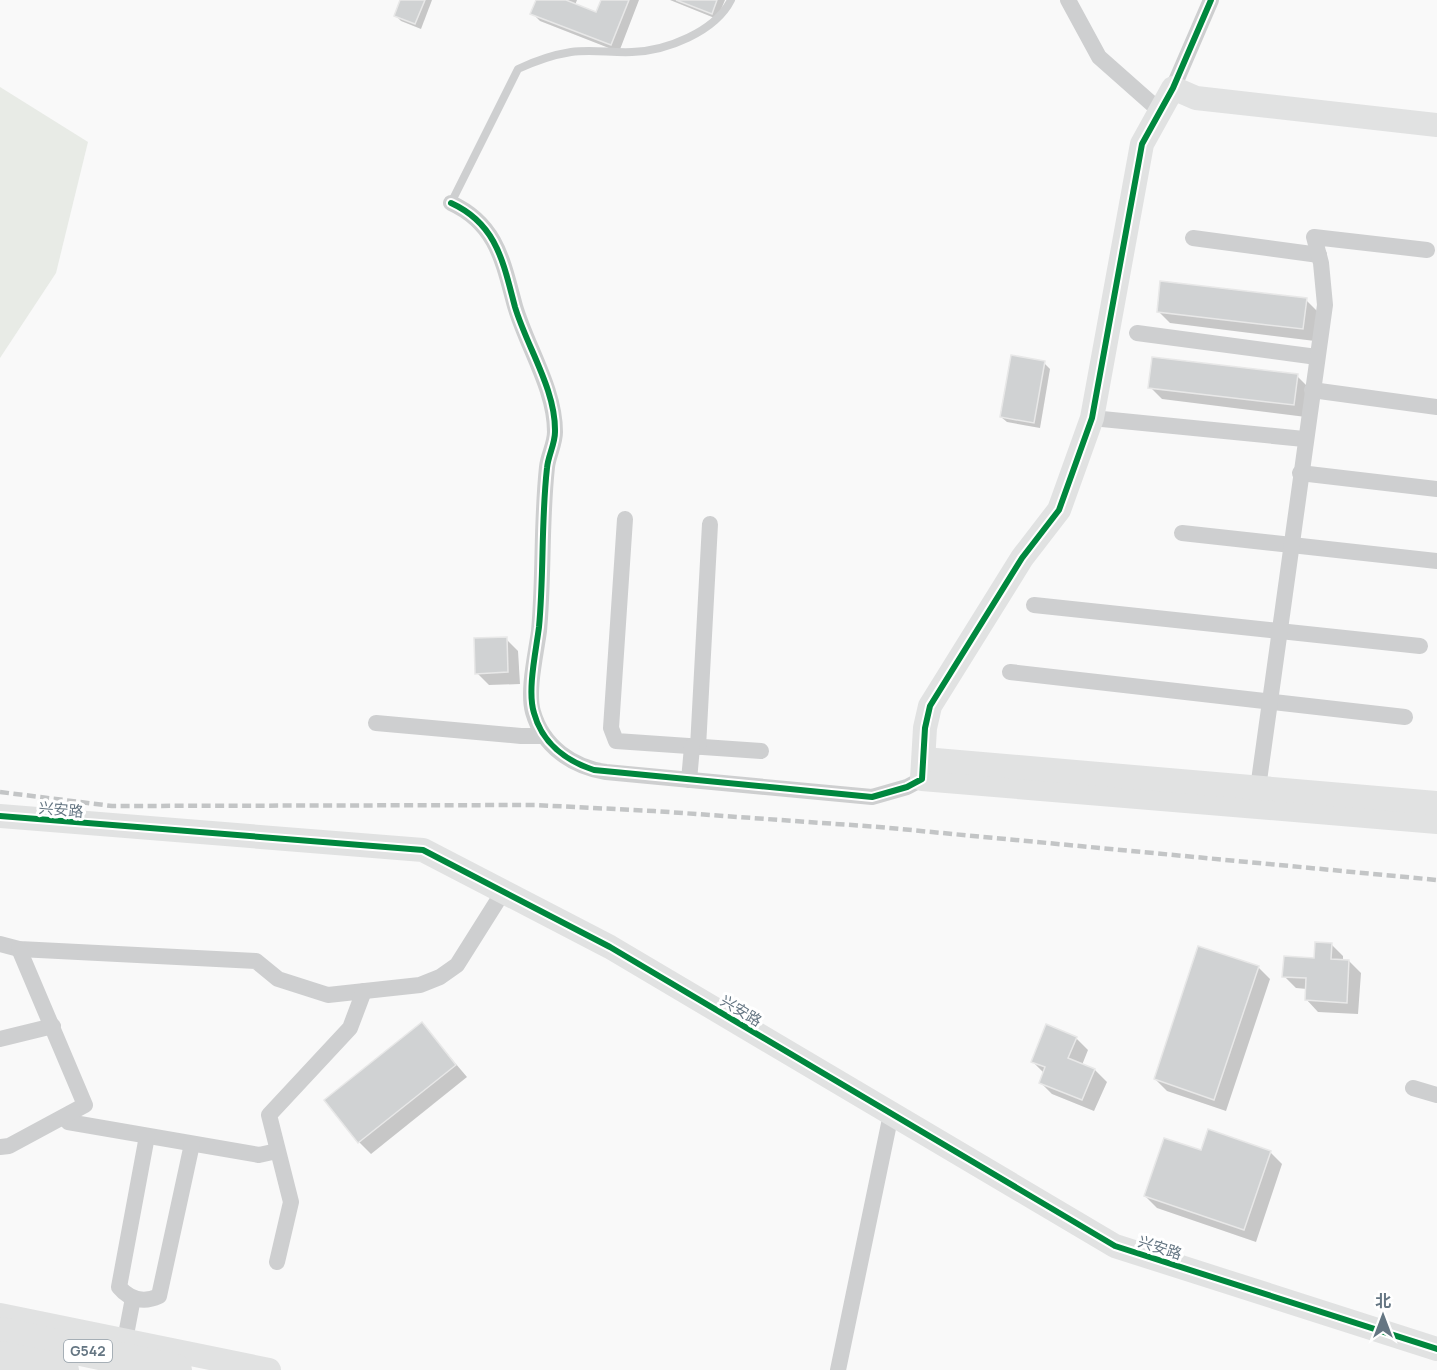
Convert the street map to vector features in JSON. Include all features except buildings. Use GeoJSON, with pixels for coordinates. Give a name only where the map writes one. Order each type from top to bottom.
{"type":"FeatureCollection","features":[{"type":"Feature","properties":{"kind":"highway","name":"G542"},"geometry":{"type":"LineString","coordinates":[[0,1333],[176,1370]]}},
{"type":"Feature","properties":{"kind":"highway","name":"G542"},"geometry":{"type":"LineString","coordinates":[[0,1357],[63,1370]]}},
{"type":"Feature","properties":{"kind":"street"},"geometry":{"type":"LineString","coordinates":[[1068,0],[1099,57],[1160,111]]}},
{"type":"Feature","properties":{"kind":"street"},"geometry":{"type":"LineString","coordinates":[[451,203],[466,210],[488,229],[502,258],[519,319],[549,398],[555,432],[547,466],[543,585],[531,704],[544,736],[571,761],[594,770],[872,797],[907,787],[923,769],[925,728],[930,706],[1022,558],[1059,510],[1092,418],[1142,144],[1173,88],[1211,0]]}},
{"type":"Feature","properties":{"kind":"street"},"geometry":{"type":"LineString","coordinates":[[1173,88],[1196,98],[1437,125]]}},
{"type":"Feature","properties":{"kind":"street"},"geometry":{"type":"LineString","coordinates":[[1258,788],[1292,545],[1304,439],[1325,305],[1319,255],[1314,237],[1427,250]]}},
{"type":"Feature","properties":{"kind":"street"},"geometry":{"type":"LineString","coordinates":[[1193,238],[1319,255]]}},
{"type":"Feature","properties":{"kind":"street"},"geometry":{"type":"LineString","coordinates":[[1137,333],[1317,357]]}},
{"type":"Feature","properties":{"kind":"street"},"geometry":{"type":"LineString","coordinates":[[1312,390],[1437,407]]}},
{"type":"Feature","properties":{"kind":"street"},"geometry":{"type":"LineString","coordinates":[[1092,418],[1304,439]]}},
{"type":"Feature","properties":{"kind":"street"},"geometry":{"type":"LineString","coordinates":[[1300,473],[1437,489]]}},
{"type":"Feature","properties":{"kind":"street"},"geometry":{"type":"LineString","coordinates":[[625,519],[611,728],[616,741],[761,751]]}},
{"type":"Feature","properties":{"kind":"street"},"geometry":{"type":"LineString","coordinates":[[688,780],[695,747],[710,524]]}},
{"type":"Feature","properties":{"kind":"street"},"geometry":{"type":"LineString","coordinates":[[1182,533],[1437,561]]}},
{"type":"Feature","properties":{"kind":"street"},"geometry":{"type":"LineString","coordinates":[[1034,605],[1420,646]]}},
{"type":"Feature","properties":{"kind":"street"},"geometry":{"type":"LineString","coordinates":[[1010,672],[1405,717]]}},
{"type":"Feature","properties":{"kind":"street"},"geometry":{"type":"LineString","coordinates":[[376,723],[498,735],[544,736]]}},
{"type":"Feature","properties":{"kind":"street"},"geometry":{"type":"LineString","coordinates":[[923,769],[1258,788],[1437,803]]}},
{"type":"Feature","properties":{"kind":"street"},"geometry":{"type":"LineString","coordinates":[[923,769],[1437,822]]}},
{"type":"Feature","properties":{"kind":"street","name":"兴安路"},"geometry":{"type":"LineString","coordinates":[[0,816],[423,850],[610,947],[1114,1246],[1437,1349]]}},
{"type":"Feature","properties":{"kind":"street"},"geometry":{"type":"LineString","coordinates":[[0,944],[19,949],[256,961],[278,979],[328,995],[420,985],[449,972],[465,956],[503,892]]}},
{"type":"Feature","properties":{"kind":"street"},"geometry":{"type":"LineString","coordinates":[[0,1147],[9,1146],[85,1105],[19,949]]}},
{"type":"Feature","properties":{"kind":"street"},"geometry":{"type":"LineString","coordinates":[[277,1262],[291,1202],[269,1115],[350,1028],[364,991]]}},
{"type":"Feature","properties":{"kind":"street"},"geometry":{"type":"LineString","coordinates":[[0,1039],[53,1026]]}},
{"type":"Feature","properties":{"kind":"street"},"geometry":{"type":"LineString","coordinates":[[1413,1088],[1437,1095]]}},
{"type":"Feature","properties":{"kind":"street"},"geometry":{"type":"LineString","coordinates":[[838,1370],[891,1114]]}},
{"type":"Feature","properties":{"kind":"street"},"geometry":{"type":"LineString","coordinates":[[68,1122],[259,1155],[277,1151]]}},
{"type":"Feature","properties":{"kind":"street"},"geometry":{"type":"LineString","coordinates":[[147,1136],[119,1287],[133,1298],[146,1300],[159,1296],[192,1143]]}},
{"type":"Feature","properties":{"kind":"street"},"geometry":{"type":"LineString","coordinates":[[125,1340],[133,1298]]}},
{"type":"Feature","properties":{"kind":"street"},"geometry":{"type":"LineString","coordinates":[[0,1315],[269,1370]]}},
{"type":"Feature","properties":{"kind":"lane"},"geometry":{"type":"LineString","coordinates":[[451,203],[518,69],[540,60],[571,52],[631,52],[660,48],[692,35],[706,26],[732,0]]}},
{"type":"Feature","properties":{"kind":"shaded area"},"geometry":{"type":"Polygon","coordinates":[[[0,87],[88,142],[56,273],[0,358],[0,87]]]}},
{"type":"Feature","properties":{"kind":"railway"},"geometry":{"type":"LineString","coordinates":[[0,792],[112,806],[535,805],[654,811],[879,827],[1437,880]]}},
{"type":"Feature","properties":{"kind":"cycle path"},"geometry":{"type":"LineString","coordinates":[[451,203],[479,222],[496,246],[520,322],[546,385],[554,416],[555,436],[545,488],[541,607],[531,694],[538,724],[549,742],[574,762],[594,770],[872,797],[907,787],[922,779],[925,728],[930,706],[1022,558],[1059,510],[1092,418],[1142,144],[1173,88],[1211,0]]}},
{"type":"Feature","properties":{"kind":"cycle path"},"geometry":{"type":"LineString","coordinates":[[0,816],[423,850],[610,947],[1115,1246],[1437,1349]]}}]}
